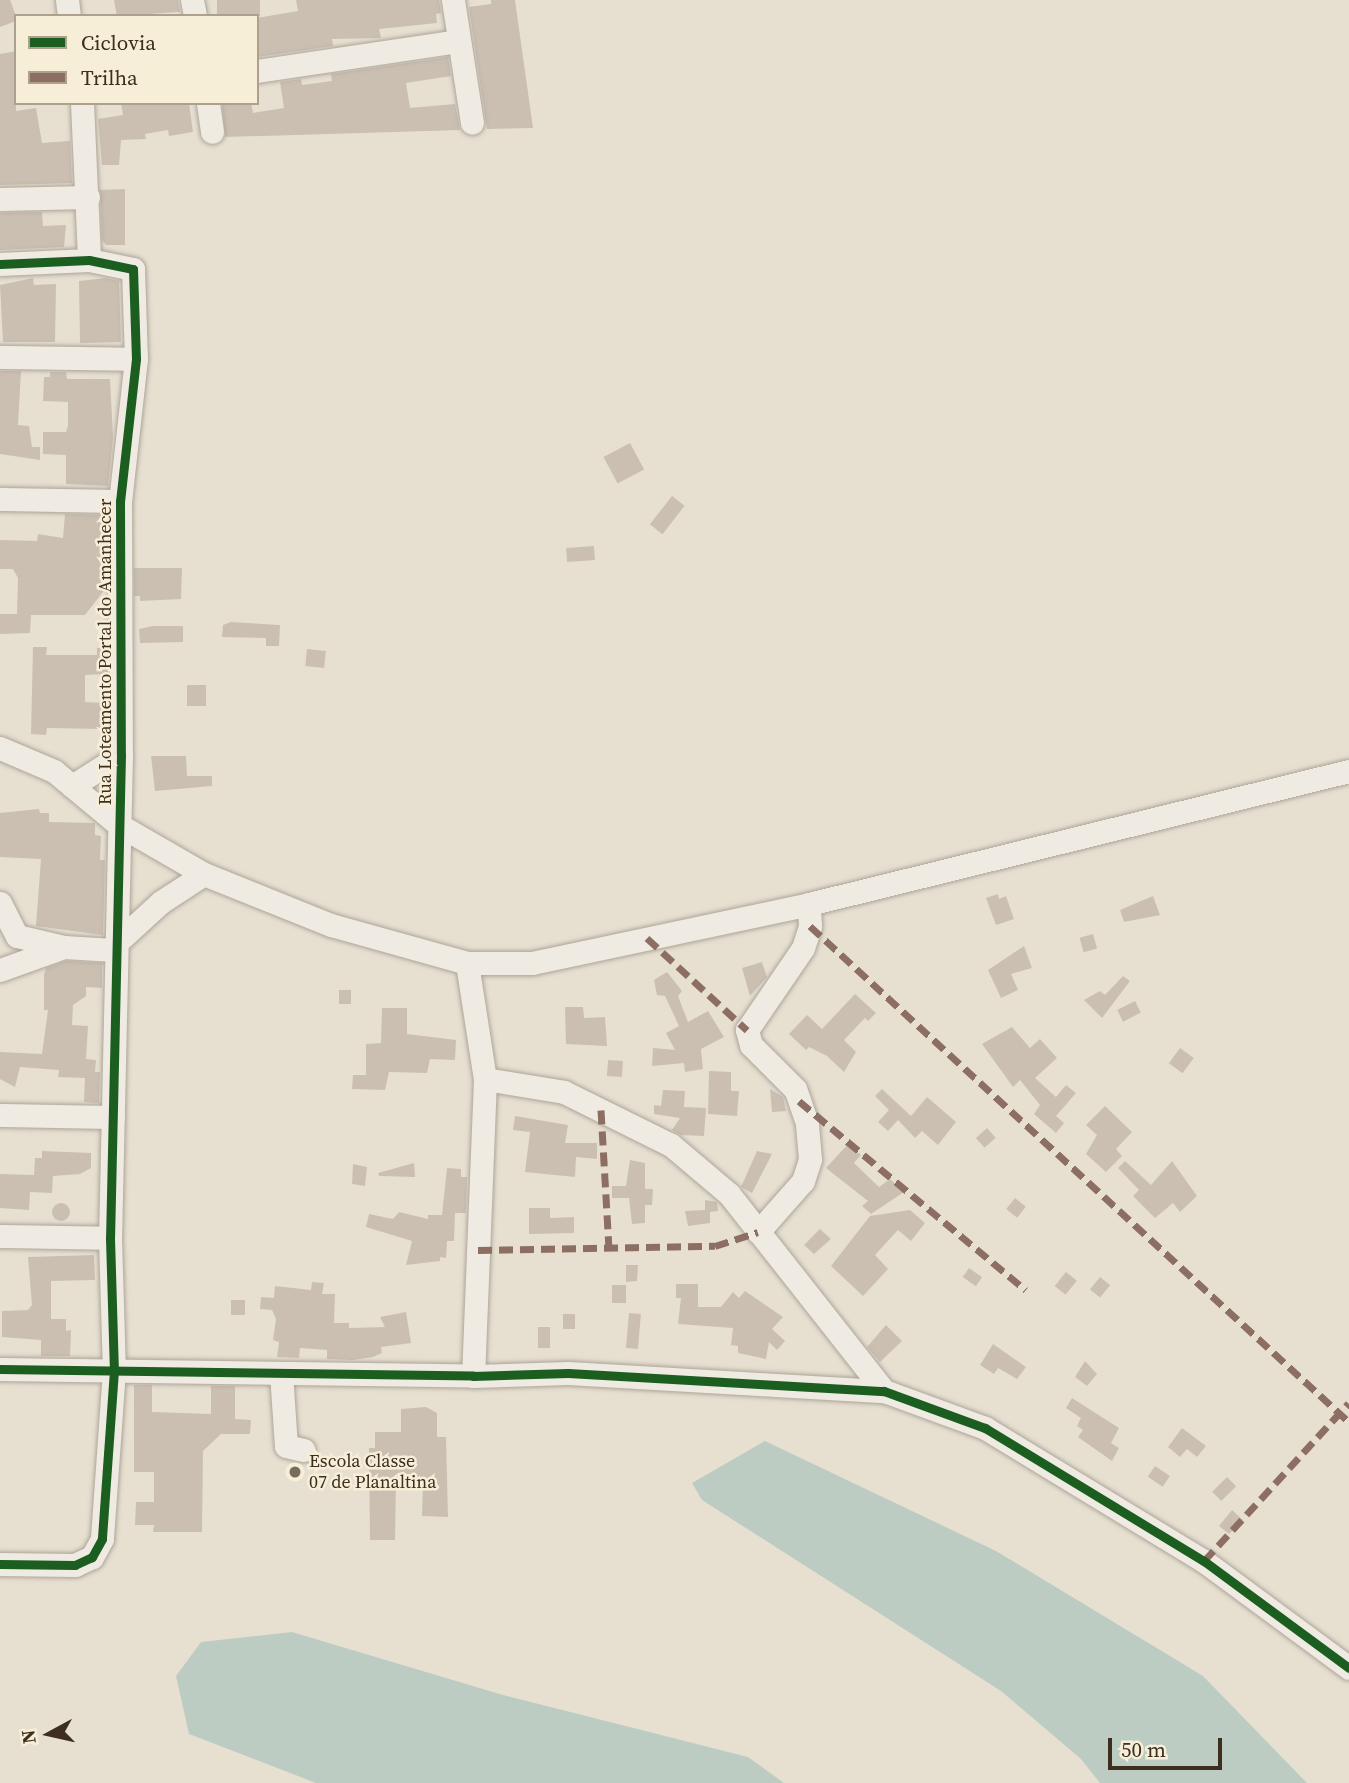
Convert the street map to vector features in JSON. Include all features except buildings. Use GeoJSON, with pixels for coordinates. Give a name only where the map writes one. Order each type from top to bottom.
{"type":"FeatureCollection","features":[{"type":"Feature","properties":{"kind":"street"},"geometry":{"type":"LineString","coordinates":[[453,0],[472,123]]}},
{"type":"Feature","properties":{"kind":"street"},"geometry":{"type":"LineString","coordinates":[[259,71],[458,41]]}},
{"type":"Feature","properties":{"kind":"street"},"geometry":{"type":"LineString","coordinates":[[0,264],[89,260],[82,105]]}},
{"type":"Feature","properties":{"kind":"street"},"geometry":{"type":"LineString","coordinates":[[208,105],[212,132]]}},
{"type":"Feature","properties":{"kind":"street"},"geometry":{"type":"LineString","coordinates":[[0,199],[88,197]]}},
{"type":"Feature","properties":{"kind":"street","name":"Rua Loteamento Portal do Amanhecer"},"geometry":{"type":"LineString","coordinates":[[0,1564],[75,1565],[92,1557],[102,1539],[114,1370],[110,1238],[114,948],[121,755],[120,501],[136,359],[133,270],[89,260]]}},
{"type":"Feature","properties":{"kind":"street"},"geometry":{"type":"LineString","coordinates":[[0,357],[136,359]]}},
{"type":"Feature","properties":{"kind":"street"},"geometry":{"type":"LineString","coordinates":[[0,499],[120,501]]}},
{"type":"Feature","properties":{"kind":"street"},"geometry":{"type":"LineString","coordinates":[[0,748],[54,771],[119,825],[204,874],[331,925],[467,963],[532,963],[809,904],[1349,771]]}},
{"type":"Feature","properties":{"kind":"street"},"geometry":{"type":"LineString","coordinates":[[72,786],[121,755]]}},
{"type":"Feature","properties":{"kind":"street"},"geometry":{"type":"LineString","coordinates":[[0,903],[17,936],[64,947],[114,948],[161,902],[204,874]]}},
{"type":"Feature","properties":{"kind":"street"},"geometry":{"type":"LineString","coordinates":[[758,1232],[803,1181],[810,1159],[807,1123],[794,1089],[751,1045],[747,1030],[803,948],[810,926],[809,904]]}},
{"type":"Feature","properties":{"kind":"street"},"geometry":{"type":"LineString","coordinates":[[0,970],[64,947]]}},
{"type":"Feature","properties":{"kind":"street"},"geometry":{"type":"LineString","coordinates":[[467,963],[485,1079],[473,1376]]}},
{"type":"Feature","properties":{"kind":"street"},"geometry":{"type":"LineString","coordinates":[[485,1079],[564,1092],[671,1145],[729,1194],[884,1391]]}},
{"type":"Feature","properties":{"kind":"street"},"geometry":{"type":"LineString","coordinates":[[0,1115],[113,1117]]}},
{"type":"Feature","properties":{"kind":"street"},"geometry":{"type":"LineString","coordinates":[[0,1236],[110,1238]]}},
{"type":"Feature","properties":{"kind":"street"},"geometry":{"type":"LineString","coordinates":[[0,1369],[473,1376],[568,1373],[884,1391],[985,1428],[1203,1561],[1349,1668]]}},
{"type":"Feature","properties":{"kind":"street"},"geometry":{"type":"LineString","coordinates":[[281,1373],[286,1446],[304,1450]]}},
{"type":"Feature","properties":{"kind":"shaded area"},"geometry":{"type":"Polygon","coordinates":[[[765,1441],[996,1551],[1203,1676],[1307,1783],[1100,1783],[1081,1759],[1001,1691],[702,1500],[692,1483],[765,1441]]]}},
{"type":"Feature","properties":{"kind":"shaded area"},"geometry":{"type":"Polygon","coordinates":[[[292,1632],[503,1695],[748,1757],[784,1783],[316,1783],[189,1734],[176,1676],[201,1642],[292,1632]]]}},
{"type":"Feature","properties":{"kind":"marked path"},"geometry":{"type":"LineString","coordinates":[[810,926],[1349,1422]]}},
{"type":"Feature","properties":{"kind":"marked path"},"geometry":{"type":"LineString","coordinates":[[647,938],[747,1030]]}},
{"type":"Feature","properties":{"kind":"marked path"},"geometry":{"type":"LineString","coordinates":[[799,1101],[1026,1290]]}},
{"type":"Feature","properties":{"kind":"marked path"},"geometry":{"type":"LineString","coordinates":[[601,1110],[609,1248]]}},
{"type":"Feature","properties":{"kind":"marked path"},"geometry":{"type":"LineString","coordinates":[[478,1250],[715,1246],[758,1232]]}},
{"type":"Feature","properties":{"kind":"marked path"},"geometry":{"type":"LineString","coordinates":[[1204,1561],[1349,1403]]}},
{"type":"Feature","properties":{"kind":"cycle path"},"geometry":{"type":"LineString","coordinates":[[0,264],[89,260],[133,269],[136,359],[120,501],[121,755],[110,1238],[114,1370],[102,1539],[92,1557],[75,1565],[0,1564]]}},
{"type":"Feature","properties":{"kind":"cycle path"},"geometry":{"type":"LineString","coordinates":[[0,1369],[473,1376],[568,1373],[884,1391],[985,1428],[1204,1561],[1349,1668]]}},
{"type":"Feature","properties":{"kind":"place","name":"Escola Classe 07 de Planaltina"},"geometry":{"type":"Point","coordinates":[295,1472]}}]}
